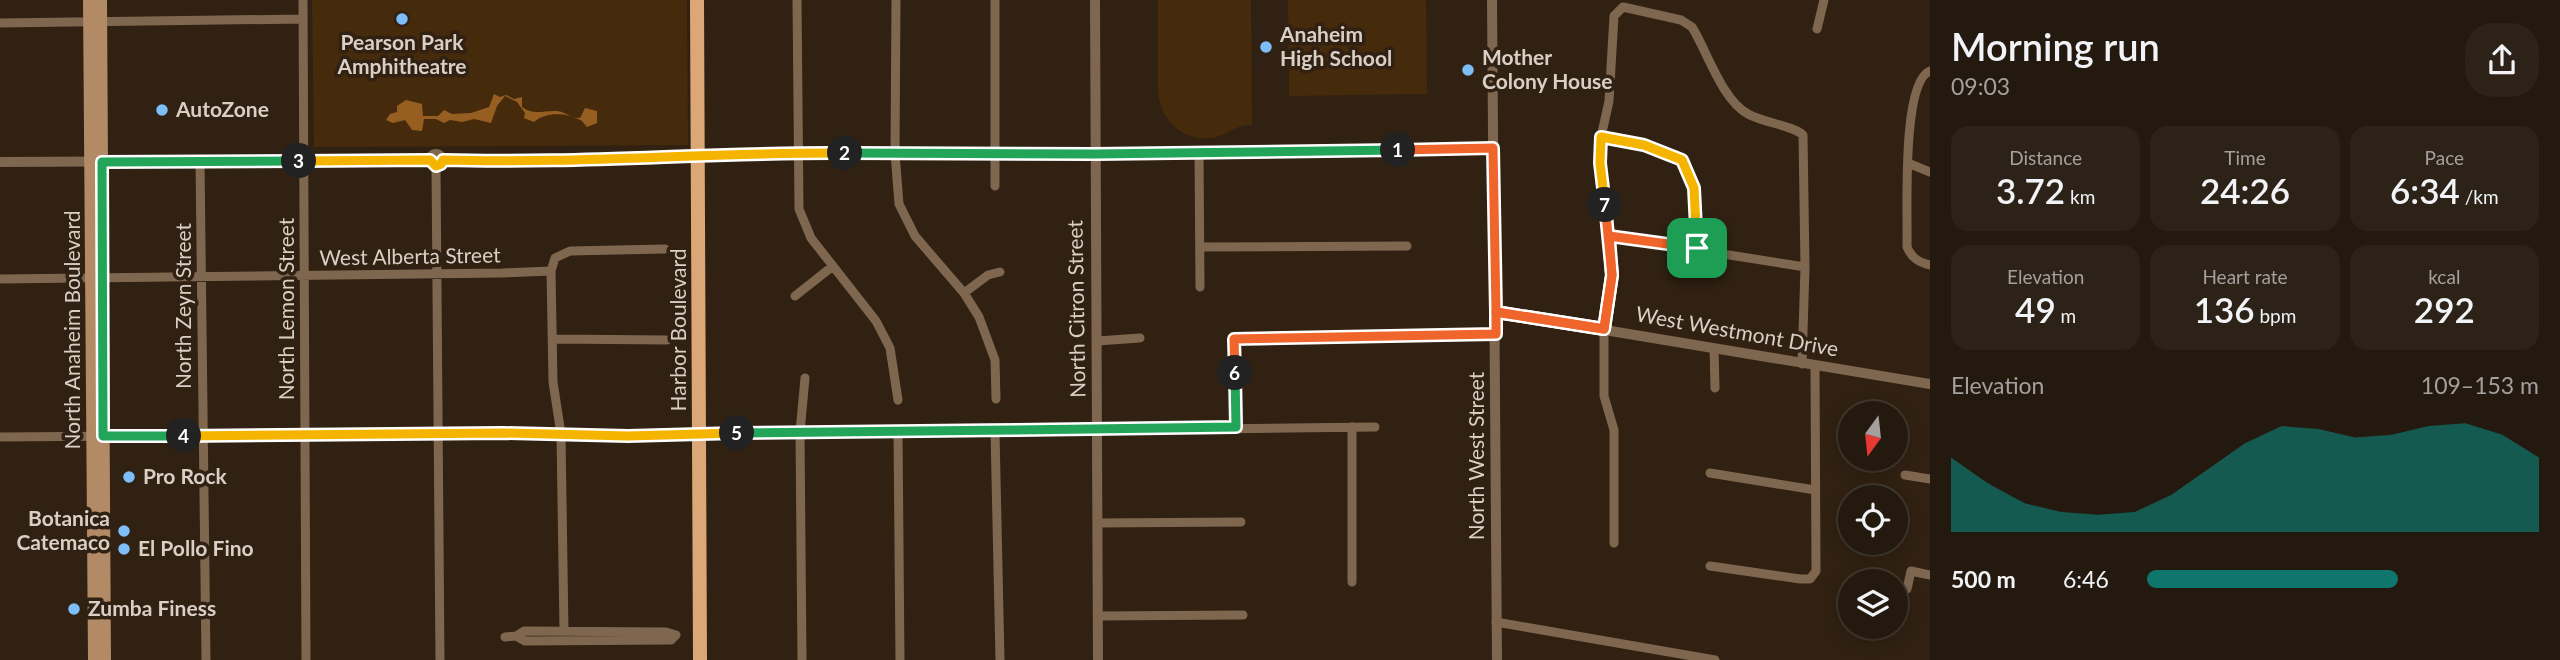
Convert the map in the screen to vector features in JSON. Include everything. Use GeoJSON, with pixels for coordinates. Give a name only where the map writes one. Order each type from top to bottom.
{"type":"FeatureCollection","features":[{"type":"Feature","properties":{"kind":"main road","name":"North Anaheim Boulevard"},"geometry":{"type":"LineString","coordinates":[[89,0],[95,22],[98,436],[105,660]]}},
{"type":"Feature","properties":{"kind":"main road","name":"North Anaheim Boulevard"},"geometry":{"type":"LineString","coordinates":[[95,22],[101,0]]}},
{"type":"Feature","properties":{"kind":"main road","name":"Harbor Boulevard"},"geometry":{"type":"LineString","coordinates":[[697,0],[701,660]]}},
{"type":"Feature","properties":{"kind":"main road","name":"North Anaheim Boulevard"},"geometry":{"type":"LineString","coordinates":[[94,660],[98,436]]}},
{"type":"Feature","properties":{"kind":"street","name":"North Lemon Street"},"geometry":{"type":"LineString","coordinates":[[303,0],[306,660]]}},
{"type":"Feature","properties":{"kind":"street"},"geometry":{"type":"LineString","coordinates":[[797,0],[799,209],[811,238],[876,321],[890,348],[898,400]]}},
{"type":"Feature","properties":{"kind":"street"},"geometry":{"type":"LineString","coordinates":[[896,0],[895,153],[899,204],[915,236],[964,293],[979,317],[990,343],[997,379],[996,399]]}},
{"type":"Feature","properties":{"kind":"street"},"geometry":{"type":"LineString","coordinates":[[995,0],[995,186]]}},
{"type":"Feature","properties":{"kind":"street","name":"North Citron Street"},"geometry":{"type":"LineString","coordinates":[[1095,0],[1098,660]]}},
{"type":"Feature","properties":{"kind":"street","name":"North West Street"},"geometry":{"type":"LineString","coordinates":[[1492,0],[1497,660]]}},
{"type":"Feature","properties":{"kind":"street"},"geometry":{"type":"LineString","coordinates":[[1817,29],[1824,0]]}},
{"type":"Feature","properties":{"kind":"street"},"geometry":{"type":"LineString","coordinates":[[1614,543],[1614,430],[1604,396],[1604,329],[1612,275],[1600,163],[1601,137],[1609,101],[1614,16],[1623,7],[1681,20],[1692,27],[1730,98],[1743,112],[1780,127],[1796,129],[1803,135],[1805,267],[1801,364]]}},
{"type":"Feature","properties":{"kind":"street"},"geometry":{"type":"LineString","coordinates":[[0,23],[303,19]]}},
{"type":"Feature","properties":{"kind":"street"},"geometry":{"type":"LineString","coordinates":[[1926,73],[1914,95],[1909,126],[1907,247],[1919,262],[1930,265]]}},
{"type":"Feature","properties":{"kind":"street"},"geometry":{"type":"LineString","coordinates":[[1601,137],[1644,145],[1682,160],[1694,188],[1697,248]]}},
{"type":"Feature","properties":{"kind":"street"},"geometry":{"type":"LineString","coordinates":[[0,162],[436,162],[698,157],[797,152],[1095,154],[1493,148]]}},
{"type":"Feature","properties":{"kind":"street"},"geometry":{"type":"LineString","coordinates":[[1199,153],[1200,287]]}},
{"type":"Feature","properties":{"kind":"street","name":"North Zeyn Street"},"geometry":{"type":"LineString","coordinates":[[200,161],[206,660]]}},
{"type":"Feature","properties":{"kind":"street"},"geometry":{"type":"LineString","coordinates":[[436,162],[440,660]]}},
{"type":"Feature","properties":{"kind":"street"},"geometry":{"type":"LineString","coordinates":[[1908,163],[1930,172]]}},
{"type":"Feature","properties":{"kind":"street"},"geometry":{"type":"LineString","coordinates":[[1609,236],[1805,267]]}},
{"type":"Feature","properties":{"kind":"street"},"geometry":{"type":"LineString","coordinates":[[1200,247],[1407,246]]}},
{"type":"Feature","properties":{"kind":"street"},"geometry":{"type":"LineString","coordinates":[[564,631],[561,434],[553,382],[551,271],[555,258],[569,251],[665,248]]}},
{"type":"Feature","properties":{"kind":"street"},"geometry":{"type":"LineString","coordinates":[[795,296],[833,266]]}},
{"type":"Feature","properties":{"kind":"street","name":"West Alberta Street"},"geometry":{"type":"LineString","coordinates":[[0,279],[551,271]]}},
{"type":"Feature","properties":{"kind":"street"},"geometry":{"type":"LineString","coordinates":[[964,293],[988,275],[999,272]]}},
{"type":"Feature","properties":{"kind":"street","name":"West Westmont Drive"},"geometry":{"type":"LineString","coordinates":[[1496,312],[1930,384]]}},
{"type":"Feature","properties":{"kind":"street"},"geometry":{"type":"LineString","coordinates":[[1236,427],[1234,339],[1496,334]]}},
{"type":"Feature","properties":{"kind":"street"},"geometry":{"type":"LineString","coordinates":[[1097,341],[1140,338]]}},
{"type":"Feature","properties":{"kind":"street"},"geometry":{"type":"LineString","coordinates":[[553,339],[667,340]]}},
{"type":"Feature","properties":{"kind":"street"},"geometry":{"type":"LineString","coordinates":[[1714,348],[1715,388]]}},
{"type":"Feature","properties":{"kind":"street"},"geometry":{"type":"LineString","coordinates":[[1710,566],[1800,579],[1810,579],[1816,571],[1815,366]]}},
{"type":"Feature","properties":{"kind":"street"},"geometry":{"type":"LineString","coordinates":[[802,660],[800,432],[805,378]]}},
{"type":"Feature","properties":{"kind":"street"},"geometry":{"type":"LineString","coordinates":[[0,437],[561,434],[628,436],[701,433],[1375,427]]}},
{"type":"Feature","properties":{"kind":"street"},"geometry":{"type":"LineString","coordinates":[[1352,428],[1352,582]]}},
{"type":"Feature","properties":{"kind":"street"},"geometry":{"type":"LineString","coordinates":[[898,431],[900,660]]}},
{"type":"Feature","properties":{"kind":"street"},"geometry":{"type":"LineString","coordinates":[[995,431],[1000,660]]}},
{"type":"Feature","properties":{"kind":"street"},"geometry":{"type":"LineString","coordinates":[[1710,473],[1815,490]]}},
{"type":"Feature","properties":{"kind":"street"},"geometry":{"type":"LineString","coordinates":[[1905,475],[1930,479]]}},
{"type":"Feature","properties":{"kind":"street"},"geometry":{"type":"LineString","coordinates":[[1098,523],[1241,522]]}},
{"type":"Feature","properties":{"kind":"street"},"geometry":{"type":"LineString","coordinates":[[1908,585],[1911,572],[1930,575]]}},
{"type":"Feature","properties":{"kind":"street"},"geometry":{"type":"LineString","coordinates":[[1098,616],[1243,615]]}},
{"type":"Feature","properties":{"kind":"street"},"geometry":{"type":"LineString","coordinates":[[1496,622],[1715,660]]}},
{"type":"Feature","properties":{"kind":"street"},"geometry":{"type":"LineString","coordinates":[[505,637],[516,636],[524,631],[666,632],[676,636],[671,640],[525,641],[516,636]]}},
{"type":"Feature","properties":{"kind":"shaded area"},"geometry":{"type":"Polygon","coordinates":[[[312,0],[687,0],[688,145],[314,147],[312,0]]]}},
{"type":"Feature","properties":{"kind":"shaded area"},"geometry":{"type":"Polygon","coordinates":[[[1158,0],[1251,0],[1252,125],[1205,138],[1185,134],[1170,122],[1160,104],[1158,93],[1158,0]]]}},
{"type":"Feature","properties":{"kind":"shaded area"},"geometry":{"type":"Polygon","coordinates":[[[1288,0],[1426,0],[1427,94],[1289,96],[1288,0]]]}},
{"type":"Feature","properties":{"kind":"shaded area"},"geometry":{"type":"Polygon","coordinates":[[[494,94],[500,97],[506,95],[514,99],[522,97],[522,107],[531,111],[557,111],[572,117],[556,114],[544,116],[534,122],[524,118],[525,113],[517,102],[505,96],[497,106],[491,123],[474,119],[462,122],[450,120],[444,123],[436,119],[424,119],[422,131],[412,130],[405,120],[393,123],[386,120],[390,114],[397,112],[397,106],[406,100],[422,104],[423,116],[438,116],[444,110],[452,114],[471,113],[489,107],[494,94]]]}},
{"type":"Feature","properties":{"kind":"shaded area"},"geometry":{"type":"Polygon","coordinates":[[[585,108],[597,111],[597,123],[587,127],[574,117],[580,118],[585,108]]]}},
{"type":"Feature","properties":{"kind":"place","name":"Pearson Park Amphitheatre"},"geometry":{"type":"Point","coordinates":[402,19]}},
{"type":"Feature","properties":{"kind":"place","name":"Anaheim High School"},"geometry":{"type":"Point","coordinates":[1266,47]}},
{"type":"Feature","properties":{"kind":"place","name":"Mother Colony House"},"geometry":{"type":"Point","coordinates":[1468,70]}},
{"type":"Feature","properties":{"kind":"place","name":"AutoZone"},"geometry":{"type":"Point","coordinates":[162,110]}},
{"type":"Feature","properties":{"kind":"place","name":"Pro Rock"},"geometry":{"type":"Point","coordinates":[129,477]}},
{"type":"Feature","properties":{"kind":"place","name":"Botanica Catemaco"},"geometry":{"type":"Point","coordinates":[124,531]}},
{"type":"Feature","properties":{"kind":"place","name":"El Pollo Fino"},"geometry":{"type":"Point","coordinates":[124,549]}},
{"type":"Feature","properties":{"kind":"place","name":"Zumba Finess"},"geometry":{"type":"Point","coordinates":[74,609]}},
{"type":"Feature","properties":{"kind":"route"},"geometry":{"type":"LineString","coordinates":[[1697,248],[1609,236],[1612,275],[1604,329],[1496,312],[1493,148],[1095,154],[797,152],[698,157],[443,160],[436,166],[430,160],[102,162],[103,436],[503,433],[628,436],[850,430],[1047,431],[1236,427],[1234,339],[1496,334],[1496,312],[1550,320],[1604,329],[1612,275],[1600,163],[1601,137],[1644,145],[1682,160],[1694,188],[1697,248]]}}]}
